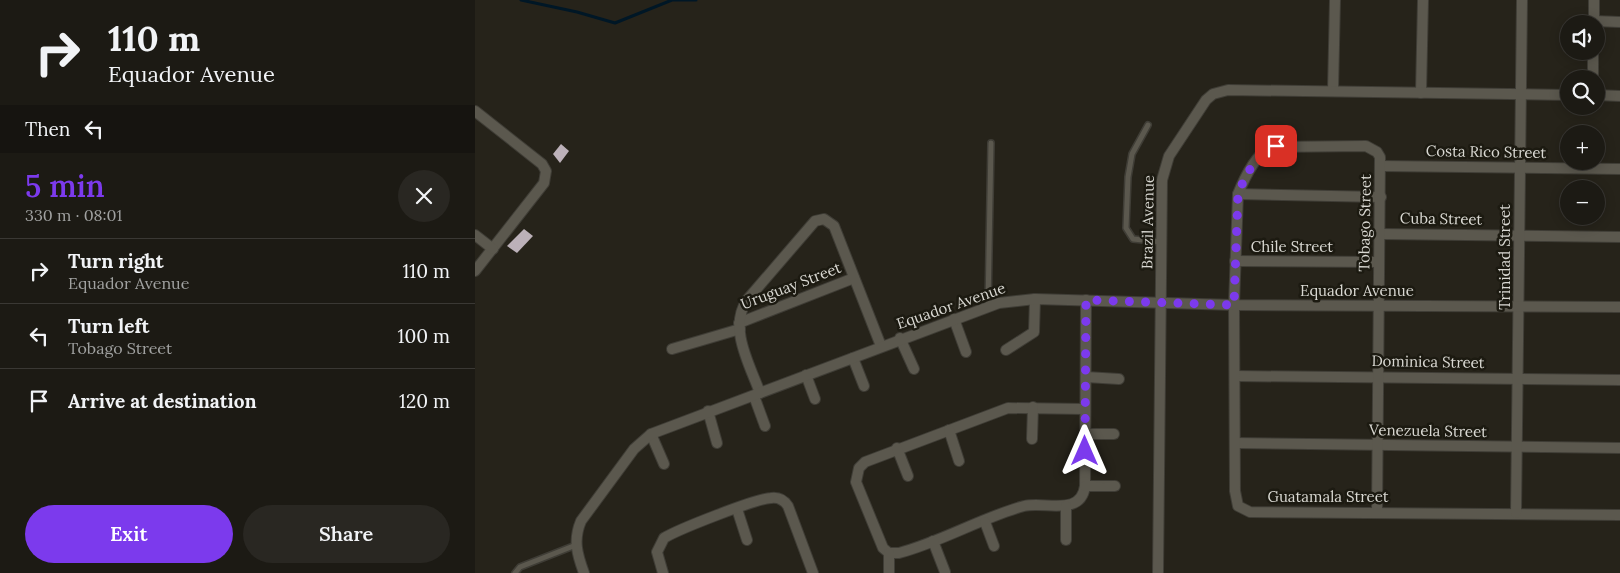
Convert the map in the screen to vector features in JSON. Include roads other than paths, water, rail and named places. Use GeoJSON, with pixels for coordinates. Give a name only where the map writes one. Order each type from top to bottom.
{"type":"FeatureCollection","features":[{"type":"Feature","properties":{"kind":"street"},"geometry":{"type":"LineString","coordinates":[[1333,91],[1335,0]]}},
{"type":"Feature","properties":{"kind":"street"},"geometry":{"type":"LineString","coordinates":[[1421,93],[1423,0]]}},
{"type":"Feature","properties":{"kind":"street","name":"Trinidad Street"},"geometry":{"type":"LineString","coordinates":[[1516,513],[1522,0]]}},
{"type":"Feature","properties":{"kind":"street"},"geometry":{"type":"LineString","coordinates":[[1594,0],[1594,15]]}},
{"type":"Feature","properties":{"kind":"street"},"geometry":{"type":"LineString","coordinates":[[1605,23],[1620,22]]}},
{"type":"Feature","properties":{"kind":"street","name":"Brazil Avenue"},"geometry":{"type":"LineString","coordinates":[[1158,573],[1164,167],[1169,156],[1209,97],[1228,90],[1560,95]]}},
{"type":"Feature","properties":{"kind":"street"},"geometry":{"type":"LineString","coordinates":[[1605,96],[1620,96]]}},
{"type":"Feature","properties":{"kind":"street"},"geometry":{"type":"LineString","coordinates":[[475,111],[542,164],[546,171],[544,183],[475,271]]}},
{"type":"Feature","properties":{"kind":"street","name":"Tobago Street"},"geometry":{"type":"LineString","coordinates":[[1234,305],[1238,194],[1242,183],[1264,151],[1276,146],[1366,146],[1377,152],[1381,166],[1377,513]]}},
{"type":"Feature","properties":{"kind":"street","name":"Costa Rico Street"},"geometry":{"type":"LineString","coordinates":[[1381,166],[1620,169]]}},
{"type":"Feature","properties":{"kind":"street"},"geometry":{"type":"LineString","coordinates":[[1238,194],[1381,197]]}},
{"type":"Feature","properties":{"kind":"street"},"geometry":{"type":"LineString","coordinates":[[765,426],[742,345],[740,326],[743,307],[815,221],[824,219],[834,226],[881,346]]}},
{"type":"Feature","properties":{"kind":"street","name":"Cuba Street"},"geometry":{"type":"LineString","coordinates":[[1381,234],[1620,236]]}},
{"type":"Feature","properties":{"kind":"street"},"geometry":{"type":"LineString","coordinates":[[475,235],[493,248]]}},
{"type":"Feature","properties":{"kind":"street","name":"Chile Street"},"geometry":{"type":"LineString","coordinates":[[1235,261],[1379,262]]}},
{"type":"Feature","properties":{"kind":"street","name":"Uruguay Street"},"geometry":{"type":"LineString","coordinates":[[673,349],[740,326],[854,278]]}},
{"type":"Feature","properties":{"kind":"street"},"geometry":{"type":"LineString","coordinates":[[1005,350],[1034,332],[1035,299]]}},
{"type":"Feature","properties":{"kind":"street","name":"Equador Avenue"},"geometry":{"type":"LineString","coordinates":[[576,542],[585,513],[638,444],[651,434],[954,318],[988,306],[1014,300],[1086,300],[1234,305],[1620,307]]}},
{"type":"Feature","properties":{"kind":"street"},"geometry":{"type":"LineString","coordinates":[[889,553],[905,551],[1025,506],[1066,506],[1078,501],[1085,486],[1086,300]]}},
{"type":"Feature","properties":{"kind":"street","name":"Guatamala Street"},"geometry":{"type":"LineString","coordinates":[[1234,305],[1235,491],[1238,506],[1243,510],[1250,512],[1620,515]]}},
{"type":"Feature","properties":{"kind":"street"},"geometry":{"type":"LineString","coordinates":[[954,318],[967,352]]}},
{"type":"Feature","properties":{"kind":"street"},"geometry":{"type":"LineString","coordinates":[[901,338],[915,369]]}},
{"type":"Feature","properties":{"kind":"street"},"geometry":{"type":"LineString","coordinates":[[853,358],[864,386]]}},
{"type":"Feature","properties":{"kind":"street"},"geometry":{"type":"LineString","coordinates":[[805,375],[815,399]]}},
{"type":"Feature","properties":{"kind":"street","name":"Dominica Street"},"geometry":{"type":"LineString","coordinates":[[1235,376],[1380,376],[1620,380]]}},
{"type":"Feature","properties":{"kind":"street"},"geometry":{"type":"LineString","coordinates":[[1085,377],[1119,379]]}},
{"type":"Feature","properties":{"kind":"street"},"geometry":{"type":"LineString","coordinates":[[889,573],[889,553],[878,538],[857,487],[856,477],[859,468],[865,462],[897,448],[1004,409],[1033,407],[1085,409]]}},
{"type":"Feature","properties":{"kind":"street"},"geometry":{"type":"LineString","coordinates":[[1032,439],[1033,407]]}},
{"type":"Feature","properties":{"kind":"street"},"geometry":{"type":"LineString","coordinates":[[708,412],[717,443]]}},
{"type":"Feature","properties":{"kind":"street"},"geometry":{"type":"LineString","coordinates":[[949,430],[959,461]]}},
{"type":"Feature","properties":{"kind":"street"},"geometry":{"type":"LineString","coordinates":[[651,434],[664,464]]}},
{"type":"Feature","properties":{"kind":"street"},"geometry":{"type":"LineString","coordinates":[[1085,434],[1113,434]]}},
{"type":"Feature","properties":{"kind":"street","name":"Venezuela Street"},"geometry":{"type":"LineString","coordinates":[[1235,443],[1620,448]]}},
{"type":"Feature","properties":{"kind":"street"},"geometry":{"type":"LineString","coordinates":[[897,448],[908,476]]}},
{"type":"Feature","properties":{"kind":"street"},"geometry":{"type":"LineString","coordinates":[[1085,486],[1115,486]]}},
{"type":"Feature","properties":{"kind":"street"},"geometry":{"type":"LineString","coordinates":[[663,573],[657,552],[660,541],[664,538],[770,498],[785,502],[813,573]]}},
{"type":"Feature","properties":{"kind":"street"},"geometry":{"type":"LineString","coordinates":[[1066,506],[1066,540]]}},
{"type":"Feature","properties":{"kind":"street"},"geometry":{"type":"LineString","coordinates":[[737,509],[747,540]]}},
{"type":"Feature","properties":{"kind":"street"},"geometry":{"type":"LineString","coordinates":[[985,522],[994,546]]}},
{"type":"Feature","properties":{"kind":"street"},"geometry":{"type":"LineString","coordinates":[[933,541],[945,572]]}},
{"type":"Feature","properties":{"kind":"street"},"geometry":{"type":"LineString","coordinates":[[576,542],[584,573]]}},
{"type":"Feature","properties":{"kind":"lane"},"geometry":{"type":"LineString","coordinates":[[1148,125],[1132,154],[1128,177],[1126,228],[1133,239],[1162,242]]}},
{"type":"Feature","properties":{"kind":"lane"},"geometry":{"type":"LineString","coordinates":[[988,306],[991,143]]}},
{"type":"Feature","properties":{"kind":"lane"},"geometry":{"type":"LineString","coordinates":[[515,573],[520,567],[576,542]]}},
{"type":"Feature","properties":{"kind":"waterway"},"geometry":{"type":"LineString","coordinates":[[521,0],[577,12],[615,23],[672,0],[696,0]]}}]}
